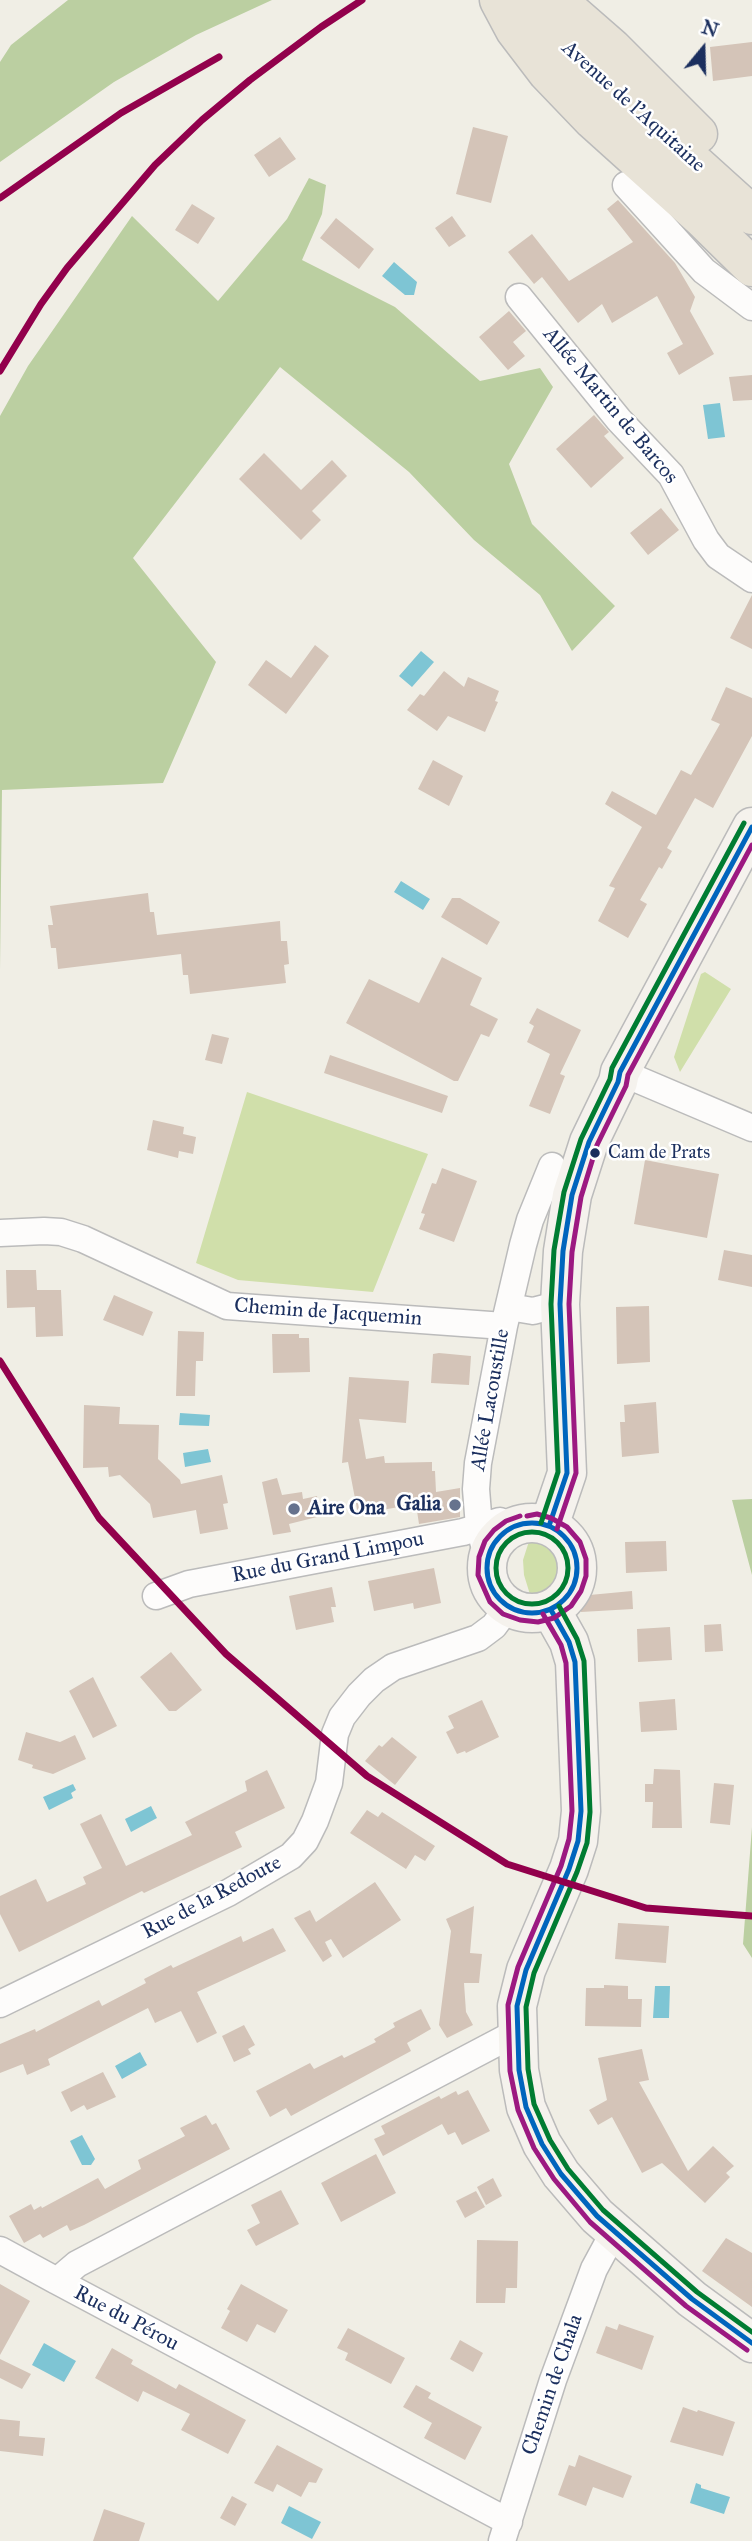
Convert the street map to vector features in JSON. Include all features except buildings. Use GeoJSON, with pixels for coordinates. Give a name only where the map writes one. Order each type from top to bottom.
{"type":"FeatureCollection","features":[{"type":"Feature","properties":{"kind":"main road"},"geometry":{"type":"LineString","coordinates":[[499,0],[515,30],[547,72],[593,120],[752,267]]}},
{"type":"Feature","properties":{"kind":"main road","name":"Avenue de l'Aquitaine"},"geometry":{"type":"LineString","coordinates":[[513,0],[752,215]]}},
{"type":"Feature","properties":{"kind":"main road","name":"Avenue de l'Aquitaine"},"geometry":{"type":"LineString","coordinates":[[557,0],[612,48],[752,187]]}},
{"type":"Feature","properties":{"kind":"main road"},"geometry":{"type":"LineString","coordinates":[[549,1526],[567,1473],[560,1304],[563,1251],[572,1195],[589,1142],[618,1082],[620,1072],[752,827]]}},
{"type":"Feature","properties":{"kind":"main road"},"geometry":{"type":"LineString","coordinates":[[537,1523],[549,1526],[562,1534],[572,1546],[577,1560],[578,1575],[568,1595],[551,1610],[537,1614],[508,1607],[498,1598],[487,1573],[495,1534],[537,1523]]}},
{"type":"Feature","properties":{"kind":"main road"},"geometry":{"type":"LineString","coordinates":[[551,1610],[569,1642],[575,1662],[581,1811],[578,1841],[569,1869],[526,1970],[517,2007],[519,2070],[526,2107],[542,2144],[561,2174],[614,2232],[692,2299],[752,2343]]}},
{"type":"Feature","properties":{"kind":"street"},"geometry":{"type":"LineString","coordinates":[[626,185],[704,271],[752,307]]}},
{"type":"Feature","properties":{"kind":"street","name":"Allée Martin de Barcos"},"geometry":{"type":"LineString","coordinates":[[519,297],[619,421],[671,475],[706,540],[718,556],[752,579]]}},
{"type":"Feature","properties":{"kind":"street"},"geometry":{"type":"LineString","coordinates":[[620,1072],[752,1128]]}},
{"type":"Feature","properties":{"kind":"street","name":"Allée Lacoustille"},"geometry":{"type":"LineString","coordinates":[[495,1534],[477,1492],[478,1463],[506,1317],[530,1220],[552,1166]]}},
{"type":"Feature","properties":{"kind":"street","name":"Chemin de Jacquemin"},"geometry":{"type":"LineString","coordinates":[[0,1233],[61,1232],[83,1239],[227,1306],[506,1317]]}},
{"type":"Feature","properties":{"kind":"street","name":"Allée Lacoustille"},"geometry":{"type":"LineString","coordinates":[[506,1317],[560,1304]]}},
{"type":"Feature","properties":{"kind":"street","name":"Rue du Grand Limpou"},"geometry":{"type":"LineString","coordinates":[[156,1596],[190,1584],[495,1534]]}},
{"type":"Feature","properties":{"kind":"street","name":"Rue de la Redoute"},"geometry":{"type":"LineString","coordinates":[[0,2004],[228,1893],[291,1856],[316,1821],[329,1783],[335,1734],[342,1717],[359,1695],[393,1667],[478,1638],[494,1626],[508,1607]]}},
{"type":"Feature","properties":{"kind":"street","name":"Rue du Pérou"},"geometry":{"type":"LineString","coordinates":[[505,2532],[57,2281],[89,2257],[491,2045],[517,2036]]}},
{"type":"Feature","properties":{"kind":"street","name":"Chemin de Chala"},"geometry":{"type":"LineString","coordinates":[[505,2532],[553,2380],[594,2269],[614,2232]]}},
{"type":"Feature","properties":{"kind":"street"},"geometry":{"type":"LineString","coordinates":[[0,2250],[57,2281]]}},
{"type":"Feature","properties":{"kind":"green space"},"geometry":{"type":"Polygon","coordinates":[[[68,0],[272,0],[196,35],[114,82],[0,162],[0,62],[11,45],[68,0]]]}},
{"type":"Feature","properties":{"kind":"green space"},"geometry":{"type":"Polygon","coordinates":[[[309,178],[326,185],[322,214],[302,260],[395,307],[480,381],[540,368],[553,387],[509,464],[532,524],[615,606],[572,651],[540,595],[474,540],[409,472],[280,367],[133,558],[216,662],[163,783],[2,790],[0,970],[0,416],[28,366],[132,216],[218,301],[287,219],[309,178]]]}},
{"type":"Feature","properties":{"kind":"green space"},"geometry":{"type":"Polygon","coordinates":[[[705,972],[731,989],[680,1072],[674,1057],[701,974],[705,972]]]}},
{"type":"Feature","properties":{"kind":"green space"},"geometry":{"type":"Polygon","coordinates":[[[247,1092],[428,1154],[373,1292],[238,1280],[196,1263],[247,1092]]]}},
{"type":"Feature","properties":{"kind":"green space"},"geometry":{"type":"Polygon","coordinates":[[[752,1499],[752,1575],[732,1500],[752,1499]]]}},
{"type":"Feature","properties":{"kind":"green space"},"geometry":{"type":"Polygon","coordinates":[[[538,1534],[555,1541],[565,1556],[568,1568],[562,1587],[557,1592],[548,1599],[532,1601],[524,1575],[523,1560],[531,1535],[538,1534]]]}},
{"type":"Feature","properties":{"kind":"green space"},"geometry":{"type":"Polygon","coordinates":[[[752,1827],[752,1958],[743,1944],[752,1827]]]}},
{"type":"Feature","properties":{"kind":"water"},"geometry":{"type":"Polygon","coordinates":[[[394,262],[417,282],[414,295],[405,295],[382,276],[394,262]]]}},
{"type":"Feature","properties":{"kind":"water"},"geometry":{"type":"Polygon","coordinates":[[[720,403],[725,437],[708,439],[703,405],[720,403]]]}},
{"type":"Feature","properties":{"kind":"water"},"geometry":{"type":"Polygon","coordinates":[[[421,651],[434,662],[412,687],[399,676],[421,651]]]}},
{"type":"Feature","properties":{"kind":"water"},"geometry":{"type":"Polygon","coordinates":[[[401,881],[430,899],[423,910],[394,892],[401,881]]]}},
{"type":"Feature","properties":{"kind":"water"},"geometry":{"type":"Polygon","coordinates":[[[180,1413],[210,1415],[209,1426],[179,1425],[180,1413]]]}},
{"type":"Feature","properties":{"kind":"water"},"geometry":{"type":"Polygon","coordinates":[[[208,1449],[211,1462],[185,1467],[183,1453],[208,1449]]]}},
{"type":"Feature","properties":{"kind":"water"},"geometry":{"type":"Polygon","coordinates":[[[73,1784],[76,1790],[71,1793],[73,1798],[49,1810],[43,1797],[73,1784]]]}},
{"type":"Feature","properties":{"kind":"water"},"geometry":{"type":"Polygon","coordinates":[[[151,1806],[157,1818],[131,1832],[125,1819],[151,1806]]]}},
{"type":"Feature","properties":{"kind":"water"},"geometry":{"type":"Polygon","coordinates":[[[655,1986],[670,1986],[669,2018],[653,2018],[655,1986]]]}},
{"type":"Feature","properties":{"kind":"water"},"geometry":{"type":"Polygon","coordinates":[[[140,2052],[147,2065],[122,2079],[115,2066],[140,2052]]]}},
{"type":"Feature","properties":{"kind":"water"},"geometry":{"type":"Polygon","coordinates":[[[82,2135],[95,2159],[91,2165],[82,2165],[70,2141],[82,2135]]]}},
{"type":"Feature","properties":{"kind":"water"},"geometry":{"type":"Polygon","coordinates":[[[44,2343],[76,2361],[64,2382],[32,2365],[44,2343]]]}},
{"type":"Feature","properties":{"kind":"water"},"geometry":{"type":"Polygon","coordinates":[[[696,2483],[701,2485],[701,2488],[730,2497],[724,2514],[690,2503],[696,2483]]]}},
{"type":"Feature","properties":{"kind":"water"},"geometry":{"type":"Polygon","coordinates":[[[289,2506],[321,2522],[312,2539],[281,2523],[289,2506]]]}},
{"type":"Feature","properties":{"kind":"transit line"},"geometry":{"type":"LineString","coordinates":[[0,371],[41,304],[67,268],[155,165],[202,120],[250,80],[362,0]]}},
{"type":"Feature","properties":{"kind":"transit line"},"geometry":{"type":"LineString","coordinates":[[0,198],[121,113],[219,57]]}},
{"type":"Feature","properties":{"kind":"transit line"},"geometry":{"type":"LineString","coordinates":[[541,1523],[558,1472],[551,1304],[554,1250],[564,1192],[581,1139],[610,1079],[612,1068],[744,823]]}},
{"type":"Feature","properties":{"kind":"transit line"},"geometry":{"type":"LineString","coordinates":[[549,1526],[567,1473],[560,1304],[563,1251],[572,1195],[589,1142],[618,1082],[620,1072],[752,827]]}},
{"type":"Feature","properties":{"kind":"transit line"},"geometry":{"type":"LineString","coordinates":[[557,1529],[576,1473],[569,1304],[572,1252],[581,1197],[597,1145],[626,1086],[628,1075],[752,845]]}},
{"type":"Feature","properties":{"kind":"transit line"},"geometry":{"type":"LineString","coordinates":[[0,1361],[99,1518],[226,1654],[367,1776],[507,1864],[646,1908],[752,1916]]}},
{"type":"Feature","properties":{"kind":"transit line"},"geometry":{"type":"LineString","coordinates":[[520,1516],[506,1521],[485,1541],[479,1557],[478,1575],[490,1602],[503,1614],[538,1622],[554,1618],[571,1606],[581,1591],[586,1576],[586,1559],[580,1542],[567,1527],[537,1514],[527,1516]]}},
{"type":"Feature","properties":{"kind":"transit line"},"geometry":{"type":"LineString","coordinates":[[532,1523],[549,1526],[564,1536],[574,1551],[577,1568],[574,1585],[564,1600],[549,1610],[532,1613],[515,1610],[500,1600],[490,1585],[487,1568],[490,1551],[500,1536],[515,1526],[532,1523]]}},
{"type":"Feature","properties":{"kind":"transit line"},"geometry":{"type":"LineString","coordinates":[[532,1532],[546,1535],[558,1542],[565,1554],[568,1568],[565,1582],[558,1594],[546,1601],[532,1604],[518,1601],[506,1594],[499,1582],[496,1568],[499,1554],[506,1542],[518,1535],[532,1532]]}},
{"type":"Feature","properties":{"kind":"transit line"},"geometry":{"type":"LineString","coordinates":[[559,1606],[577,1639],[584,1661],[590,1812],[587,1843],[534,1973],[526,2007],[528,2069],[534,2104],[550,2140],[568,2169],[603,2210],[697,2292],[752,2332]]}},
{"type":"Feature","properties":{"kind":"transit line"},"geometry":{"type":"LineString","coordinates":[[551,1610],[569,1642],[575,1662],[581,1811],[578,1841],[569,1869],[526,1970],[517,2006],[519,2070],[526,2107],[542,2144],[561,2174],[597,2216],[692,2299],[752,2343]]}},
{"type":"Feature","properties":{"kind":"transit line"},"geometry":{"type":"LineString","coordinates":[[543,1614],[561,1645],[566,1663],[572,1811],[569,1839],[561,1866],[518,1967],[508,2005],[510,2071],[518,2110],[534,2148],[554,2179],[590,2222],[686,2306],[747,2350]]}},
{"type":"Feature","properties":{"kind":"place","name":"Cam de Prats"},"geometry":{"type":"Point","coordinates":[595,1153]}},
{"type":"Feature","properties":{"kind":"place","name":"Galia"},"geometry":{"type":"Point","coordinates":[455,1505]}},
{"type":"Feature","properties":{"kind":"place","name":"Aire Ona"},"geometry":{"type":"Point","coordinates":[294,1509]}}]}
